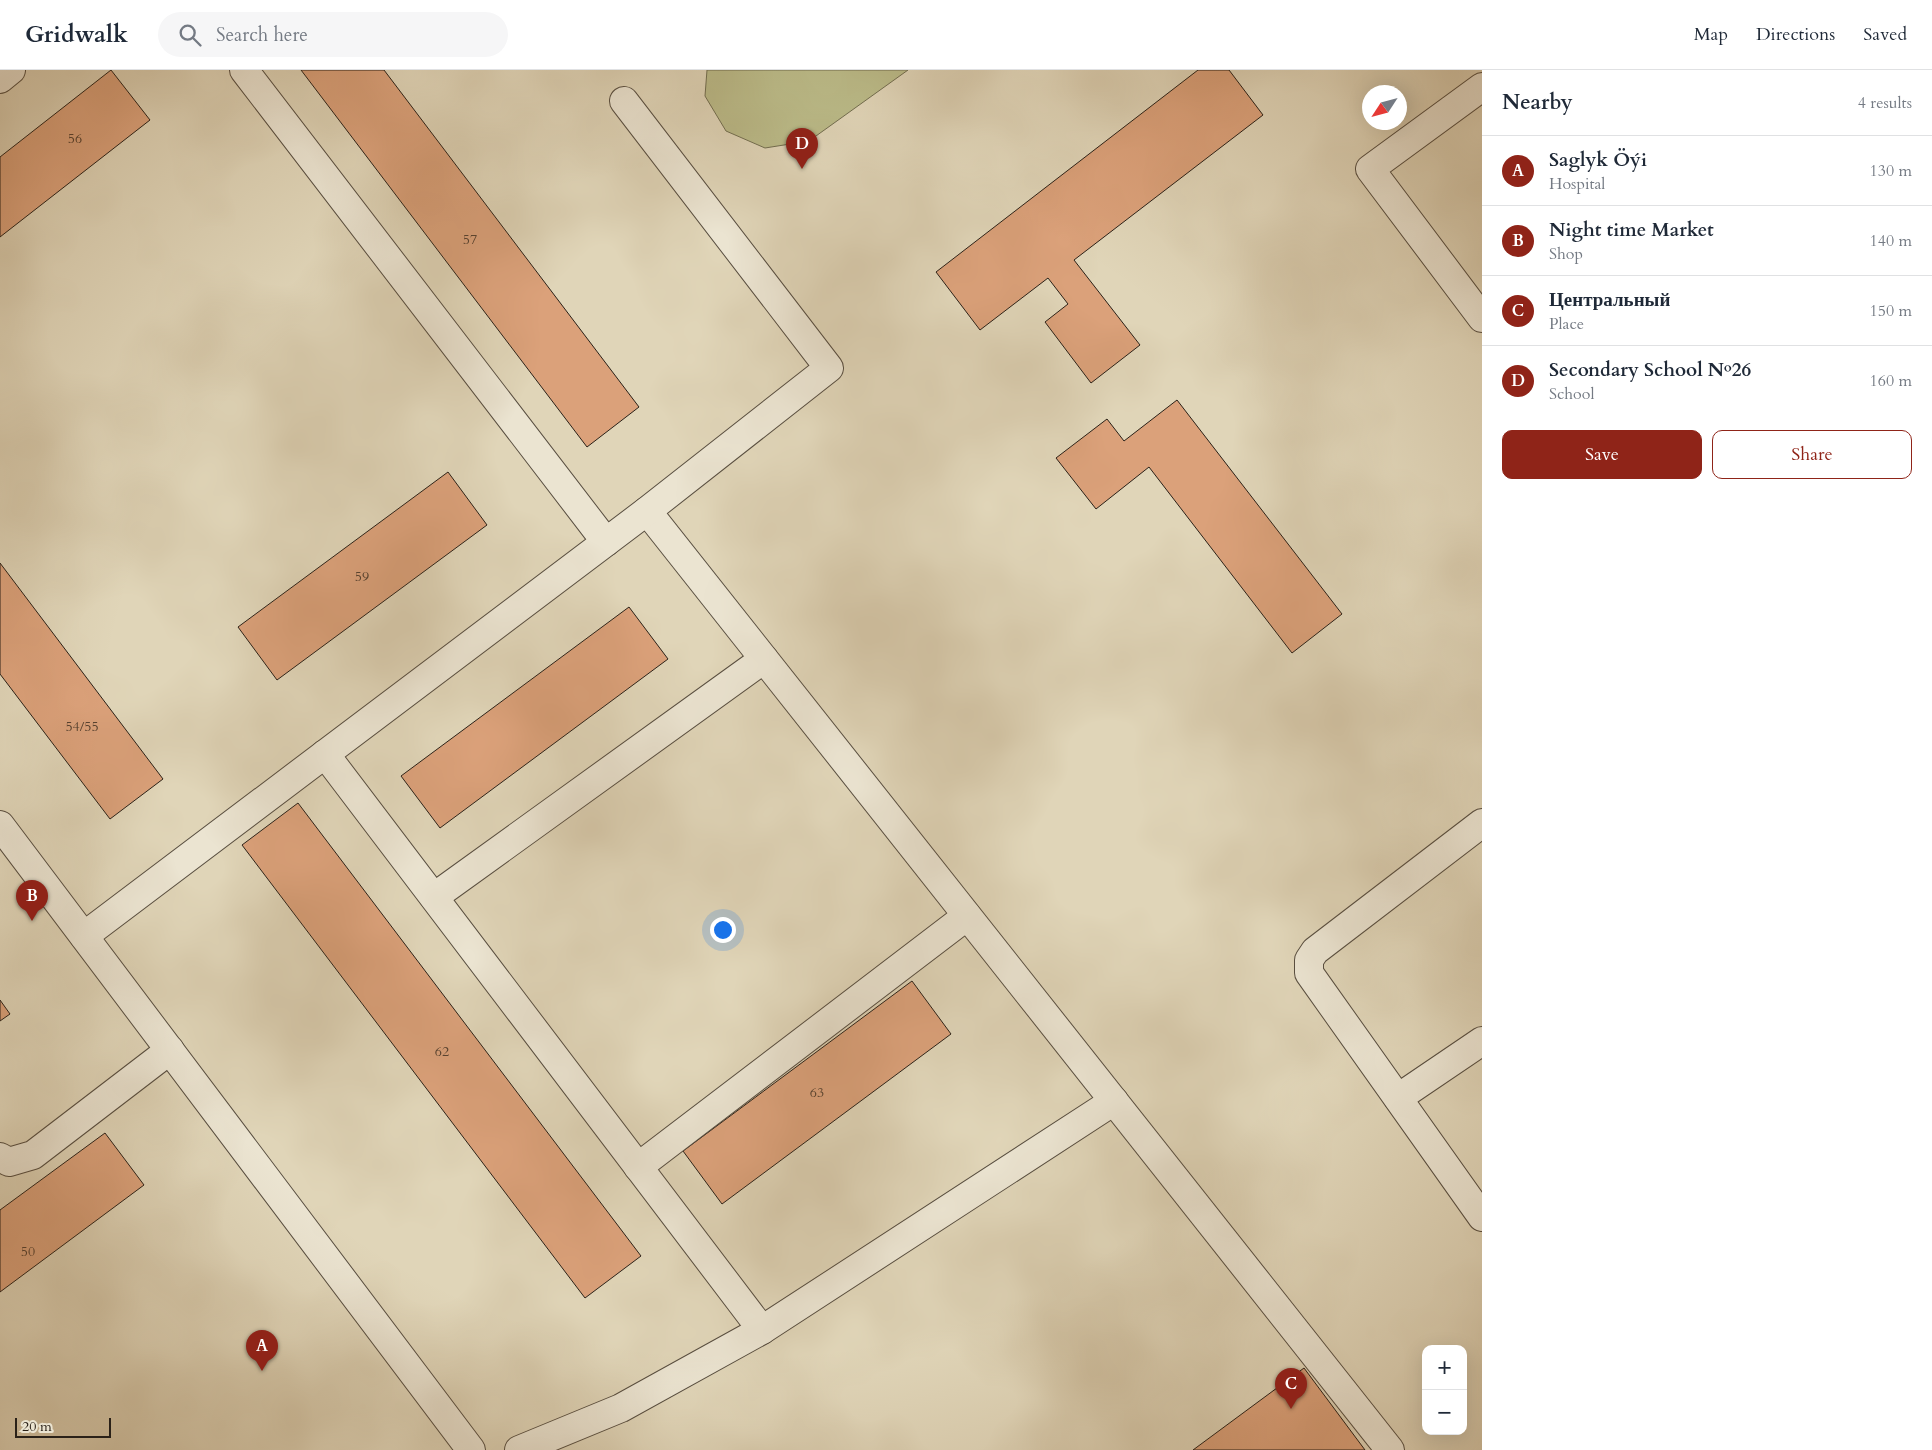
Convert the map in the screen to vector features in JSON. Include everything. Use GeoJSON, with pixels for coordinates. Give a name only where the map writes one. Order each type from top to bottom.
{"type":"FeatureCollection","features":[{"type":"Feature","properties":{"kind":"street"},"geometry":{"type":"LineString","coordinates":[[0,79],[11,70]]}},
{"type":"Feature","properties":{"kind":"street"},"geometry":{"type":"LineString","coordinates":[[244,70],[606,542]]}},
{"type":"Feature","properties":{"kind":"street"},"geometry":{"type":"LineString","coordinates":[[1482,87],[1370,169],[1482,318]]}},
{"type":"Feature","properties":{"kind":"street"},"geometry":{"type":"LineString","coordinates":[[84,936],[647,511],[829,368],[624,101]]}},
{"type":"Feature","properties":{"kind":"street"},"geometry":{"type":"LineString","coordinates":[[647,511],[1390,1450]]}},
{"type":"Feature","properties":{"kind":"street"},"geometry":{"type":"LineString","coordinates":[[434,897],[764,659]]}},
{"type":"Feature","properties":{"kind":"street"},"geometry":{"type":"LineString","coordinates":[[325,754],[762,1330]]}},
{"type":"Feature","properties":{"kind":"street"},"geometry":{"type":"LineString","coordinates":[[1482,822],[1315,951],[1309,960],[1308,973],[1482,1217]]}},
{"type":"Feature","properties":{"kind":"street"},"geometry":{"type":"LineString","coordinates":[[0,825],[471,1450]]}},
{"type":"Feature","properties":{"kind":"street"},"geometry":{"type":"LineString","coordinates":[[638,1167],[967,916]]}},
{"type":"Feature","properties":{"kind":"street"},"geometry":{"type":"LineString","coordinates":[[1398,1098],[1482,1040]]}},
{"type":"Feature","properties":{"kind":"street"},"geometry":{"type":"LineString","coordinates":[[0,1157],[9,1162],[33,1155],[170,1050]]}},
{"type":"Feature","properties":{"kind":"street"},"geometry":{"type":"LineString","coordinates":[[519,1450],[621,1408],[762,1330],[1114,1101]]}},
{"type":"Feature","properties":{"kind":"green space"},"geometry":{"type":"Polygon","coordinates":[[[707,70],[908,70],[809,141],[765,148],[726,131],[705,96],[707,70]]]}},
{"type":"Feature","properties":{"kind":"building"},"geometry":{"type":"Polygon","coordinates":[[[111,70],[150,120],[0,237],[0,157],[111,70]]]}},
{"type":"Feature","properties":{"kind":"building"},"geometry":{"type":"Polygon","coordinates":[[[301,70],[384,70],[639,407],[587,447],[301,70]]]}},
{"type":"Feature","properties":{"kind":"building"},"geometry":{"type":"Polygon","coordinates":[[[1198,70],[1229,70],[1263,115],[1074,260],[1140,345],[1091,383],[1045,322],[1068,304],[1048,278],[980,330],[936,272],[1198,70]]]}},
{"type":"Feature","properties":{"kind":"building"},"geometry":{"type":"Polygon","coordinates":[[[1177,400],[1342,614],[1292,653],[1149,467],[1096,509],[1056,458],[1107,419],[1124,441],[1177,400]]]}},
{"type":"Feature","properties":{"kind":"building"},"geometry":{"type":"Polygon","coordinates":[[[448,472],[487,525],[277,680],[238,627],[448,472]]]}},
{"type":"Feature","properties":{"kind":"building"},"geometry":{"type":"Polygon","coordinates":[[[0,563],[163,779],[110,819],[0,674],[0,563]]]}},
{"type":"Feature","properties":{"kind":"building"},"geometry":{"type":"Polygon","coordinates":[[[629,607],[668,659],[440,828],[401,776],[629,607]]]}},
{"type":"Feature","properties":{"kind":"building"},"geometry":{"type":"Polygon","coordinates":[[[298,803],[641,1256],[585,1298],[242,845],[298,803]]]}},
{"type":"Feature","properties":{"kind":"building"},"geometry":{"type":"Polygon","coordinates":[[[912,981],[951,1034],[722,1204],[683,1151],[912,981]]]}},
{"type":"Feature","properties":{"kind":"building"},"geometry":{"type":"Polygon","coordinates":[[[0,1000],[10,1014],[0,1021],[0,1000]]]}},
{"type":"Feature","properties":{"kind":"building"},"geometry":{"type":"Polygon","coordinates":[[[105,1133],[144,1185],[0,1292],[0,1210],[105,1133]]]}},
{"type":"Feature","properties":{"kind":"building"},"geometry":{"type":"Polygon","coordinates":[[[1304,1368],[1365,1450],[1193,1450],[1304,1368]]]}},
{"type":"Feature","properties":{"kind":"place","name":"Secondary School №26"},"geometry":{"type":"Point","coordinates":[802,169]}},
{"type":"Feature","properties":{"kind":"place","name":"Night time Market"},"geometry":{"type":"Point","coordinates":[32,921]}},
{"type":"Feature","properties":{"kind":"place","name":"Saglyk Öýi"},"geometry":{"type":"Point","coordinates":[262,1371]}},
{"type":"Feature","properties":{"kind":"place","name":"Центральный"},"geometry":{"type":"Point","coordinates":[1291,1409]}}]}
